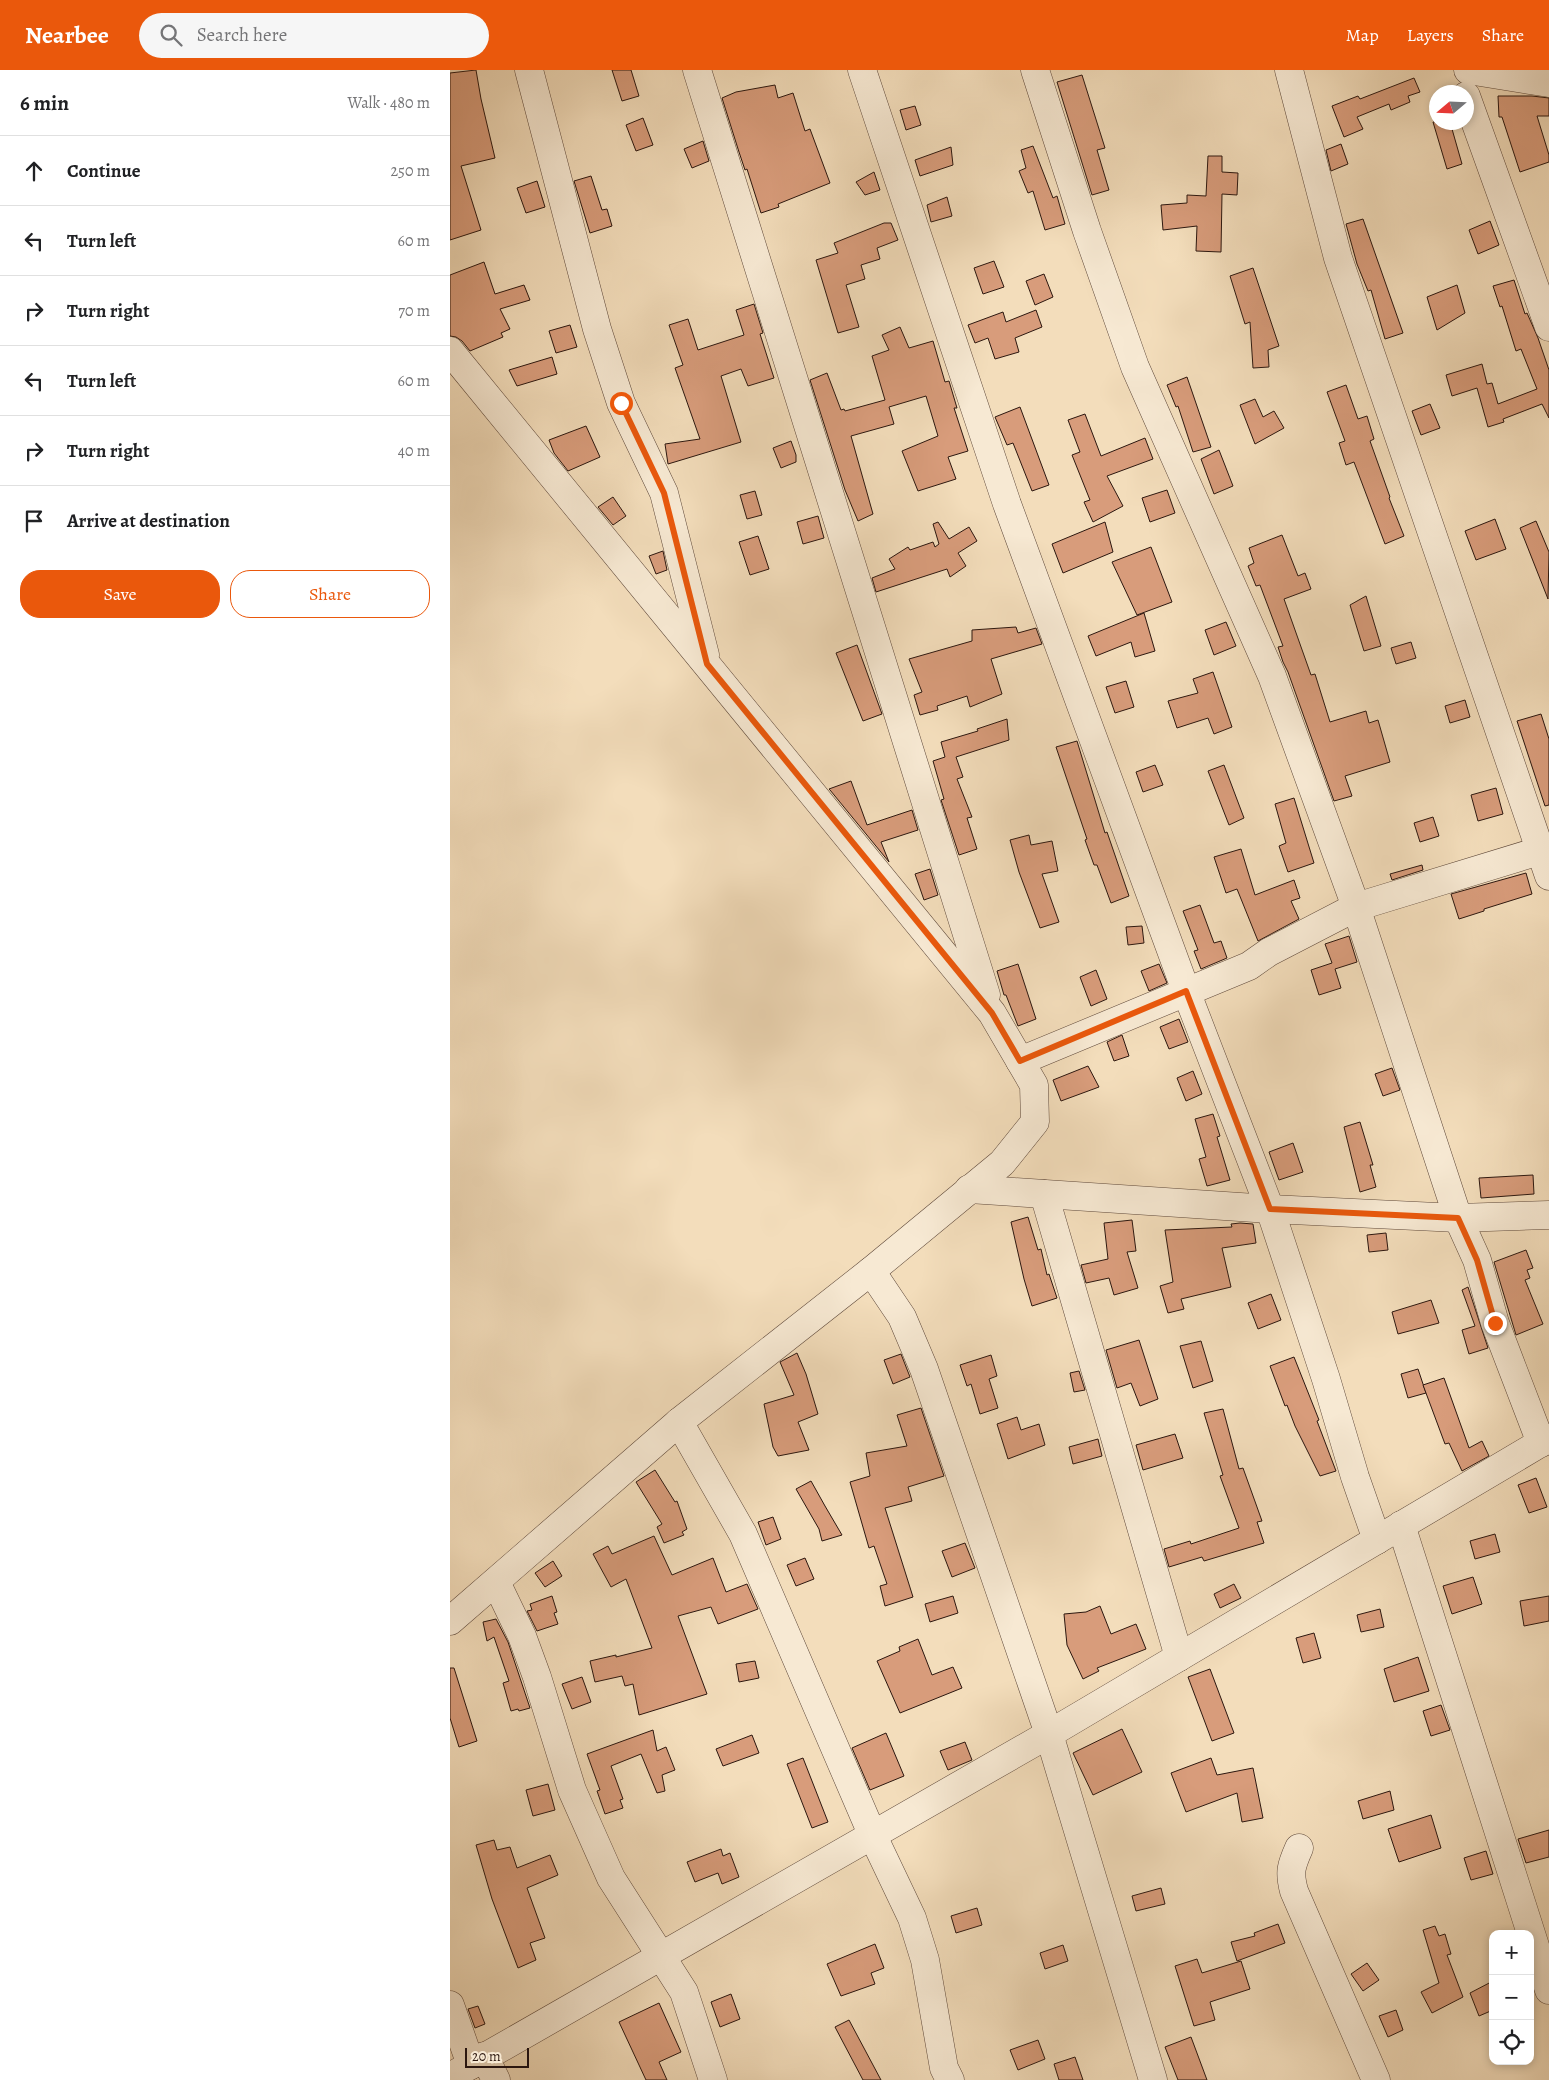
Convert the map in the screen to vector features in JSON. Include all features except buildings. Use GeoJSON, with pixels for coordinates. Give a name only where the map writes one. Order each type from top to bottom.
{"type":"FeatureCollection","features":[{"type":"Feature","properties":{"kind":"street"},"geometry":{"type":"LineString","coordinates":[[529,70],[597,329],[621,403],[664,493],[707,664]]}},
{"type":"Feature","properties":{"kind":"street"},"geometry":{"type":"LineString","coordinates":[[697,70],[971,952],[992,1013]]}},
{"type":"Feature","properties":{"kind":"street"},"geometry":{"type":"LineString","coordinates":[[862,70],[1007,504],[1186,991],[1270,1209],[1326,1379],[1355,1477],[1377,1540]]}},
{"type":"Feature","properties":{"kind":"street"},"geometry":{"type":"LineString","coordinates":[[450,2005],[475,2070],[662,1955],[1049,1734],[1545,1440],[1495,1323],[1477,1260],[1458,1218],[1356,907],[1272,676],[1135,367],[1087,231],[1035,70]]}},
{"type":"Feature","properties":{"kind":"street"},"geometry":{"type":"LineString","coordinates":[[1020,1061],[1249,966],[1269,952],[1356,907],[1546,858],[1338,258],[1290,70]]}},
{"type":"Feature","properties":{"kind":"street"},"geometry":{"type":"LineString","coordinates":[[1457,70],[1463,85]]}},
{"type":"Feature","properties":{"kind":"street"},"geometry":{"type":"LineString","coordinates":[[1468,70],[1549,83]]}},
{"type":"Feature","properties":{"kind":"street"},"geometry":{"type":"LineString","coordinates":[[1474,116],[1549,326]]}},
{"type":"Feature","properties":{"kind":"street"},"geometry":{"type":"LineString","coordinates":[[450,352],[992,1013],[1034,1085],[1035,1122],[1002,1163],[871,1271],[679,1422],[450,1621]]}},
{"type":"Feature","properties":{"kind":"street"},"geometry":{"type":"LineString","coordinates":[[969,1189],[1270,1209],[1458,1218],[1549,1215]]}},
{"type":"Feature","properties":{"kind":"street"},"geometry":{"type":"LineString","coordinates":[[1044,1194],[1179,1657]]}},
{"type":"Feature","properties":{"kind":"street"},"geometry":{"type":"LineString","coordinates":[[871,1271],[902,1317],[924,1369],[1049,1734],[1153,2080]]}},
{"type":"Feature","properties":{"kind":"street"},"geometry":{"type":"LineString","coordinates":[[679,1422],[743,1534],[872,1834],[912,1918],[925,1960],[944,2068],[950,2080]]}},
{"type":"Feature","properties":{"kind":"street"},"geometry":{"type":"LineString","coordinates":[[1401,1526],[1549,1990]]}},
{"type":"Feature","properties":{"kind":"street"},"geometry":{"type":"LineString","coordinates":[[496,1582],[522,1636],[538,1677],[572,1790],[611,1878],[684,1992],[713,2080]]}},
{"type":"Feature","properties":{"kind":"street"},"geometry":{"type":"LineString","coordinates":[[1299,1848],[1290,1876],[1294,1891],[1376,2080]]}},
{"type":"Feature","properties":{"kind":"route"},"geometry":{"type":"LineString","coordinates":[[621,403],[664,493],[707,664],[992,1013],[1020,1061],[1186,991],[1270,1209],[1458,1218],[1477,1260],[1495,1323]]}}]}
